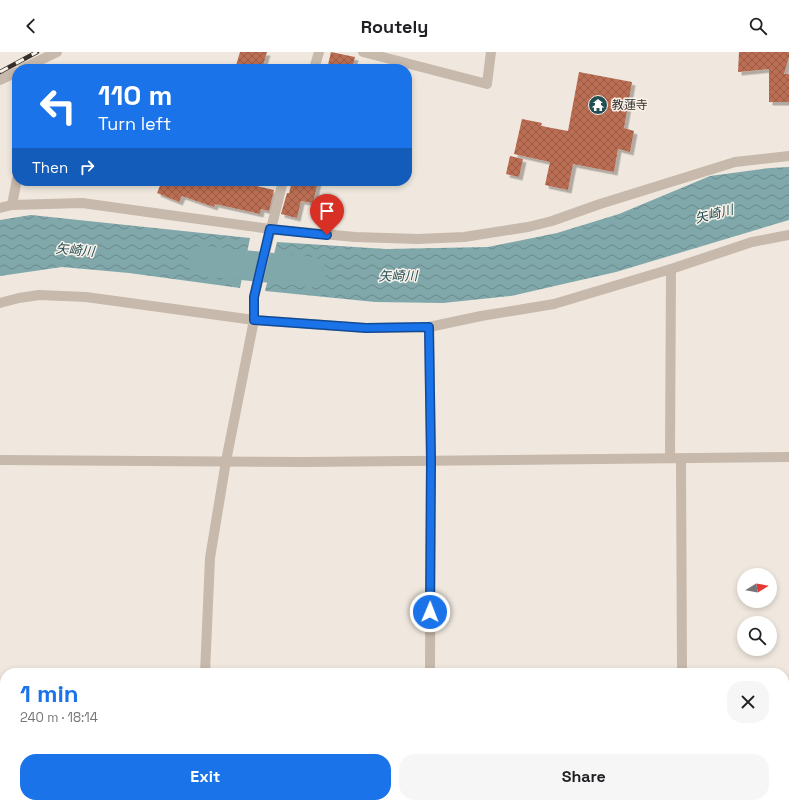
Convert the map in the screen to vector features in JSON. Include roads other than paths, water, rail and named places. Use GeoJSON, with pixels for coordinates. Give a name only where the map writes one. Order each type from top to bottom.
{"type":"FeatureCollection","features":[{"type":"Feature","properties":{"kind":"street"},"geometry":{"type":"LineString","coordinates":[[39,64],[57,52]]}},
{"type":"Feature","properties":{"kind":"street"},"geometry":{"type":"LineString","coordinates":[[315,64],[319,52]]}},
{"type":"Feature","properties":{"kind":"street"},"geometry":{"type":"LineString","coordinates":[[363,52],[410,64]]}},
{"type":"Feature","properties":{"kind":"street"},"geometry":{"type":"LineString","coordinates":[[412,65],[487,84],[491,52]]}},
{"type":"Feature","properties":{"kind":"street"},"geometry":{"type":"LineString","coordinates":[[0,80],[12,74]]}},
{"type":"Feature","properties":{"kind":"street"},"geometry":{"type":"LineString","coordinates":[[0,208],[12,205],[82,203],[270,229],[355,237],[418,239],[464,236],[528,227],[552,221],[600,204],[735,162],[789,156]]}},
{"type":"Feature","properties":{"kind":"street"},"geometry":{"type":"LineString","coordinates":[[12,205],[16,186]]}},
{"type":"Feature","properties":{"kind":"street"},"geometry":{"type":"LineString","coordinates":[[205,668],[210,558],[226,461],[254,320],[254,297],[282,186]]}},
{"type":"Feature","properties":{"kind":"street"},"geometry":{"type":"LineString","coordinates":[[0,302],[39,295],[86,297],[254,320],[366,328],[429,327],[481,316],[554,304],[671,269],[752,242],[789,235]]}},
{"type":"Feature","properties":{"kind":"street"},"geometry":{"type":"LineString","coordinates":[[670,457],[671,269]]}},
{"type":"Feature","properties":{"kind":"street"},"geometry":{"type":"LineString","coordinates":[[429,327],[431,460],[430,668]]}},
{"type":"Feature","properties":{"kind":"street"},"geometry":{"type":"LineString","coordinates":[[0,460],[226,461],[789,457]]}},
{"type":"Feature","properties":{"kind":"street"},"geometry":{"type":"LineString","coordinates":[[682,458],[682,668]]}},
{"type":"Feature","properties":{"kind":"water"},"geometry":{"type":"Polygon","coordinates":[[[789,167],[789,220],[616,272],[511,296],[443,303],[375,302],[265,291],[277,242],[386,249],[488,247],[557,233],[619,214],[710,176],[789,167]]]}},
{"type":"Feature","properties":{"kind":"water"},"geometry":{"type":"Polygon","coordinates":[[[31,215],[250,238],[240,288],[129,273],[62,267],[0,276],[0,220],[31,215]]]}},
{"type":"Feature","properties":{"kind":"waterway","name":"矢崎川"},"geometry":{"type":"LineString","coordinates":[[203,261],[311,272]]}},
{"type":"Feature","properties":{"kind":"railway"},"geometry":{"type":"LineString","coordinates":[[15,64],[37,52]]}},
{"type":"Feature","properties":{"kind":"railway"},"geometry":{"type":"LineString","coordinates":[[0,72],[12,66]]}},
{"type":"Feature","properties":{"kind":"place","name":"教蓮寺"},"geometry":{"type":"Point","coordinates":[598,105]}}]}
